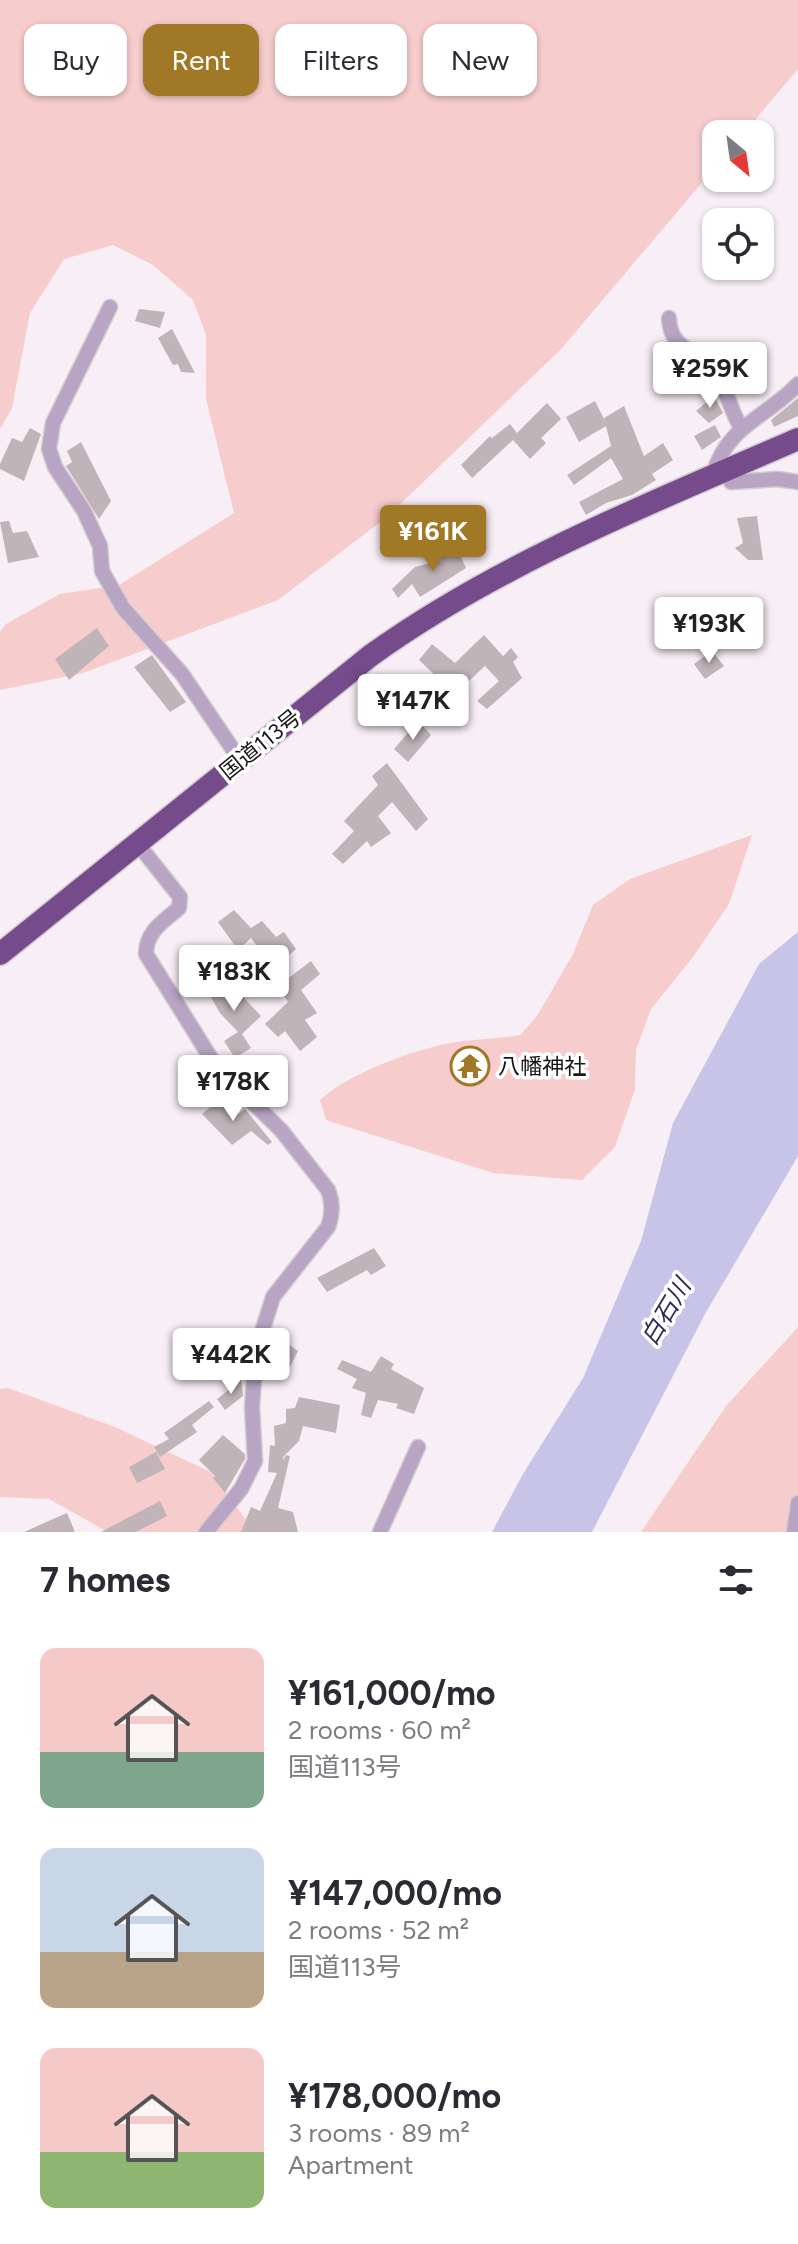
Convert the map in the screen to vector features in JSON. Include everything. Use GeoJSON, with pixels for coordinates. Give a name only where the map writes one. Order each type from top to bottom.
{"type":"FeatureCollection","features":[{"type":"Feature","properties":{"kind":"highway","name":"国道113号"},"geometry":{"type":"LineString","coordinates":[[0,954],[370,656],[437,610],[464,593],[798,439]]}},
{"type":"Feature","properties":{"kind":"street"},"geometry":{"type":"LineString","coordinates":[[110,307],[53,423],[49,449],[55,467],[100,546],[102,571],[123,608],[182,674],[240,760]]}},
{"type":"Feature","properties":{"kind":"street"},"geometry":{"type":"LineString","coordinates":[[669,318],[669,331],[674,341],[716,373],[741,428]]}},
{"type":"Feature","properties":{"kind":"street"},"geometry":{"type":"LineString","coordinates":[[798,384],[741,428],[719,453],[719,473],[731,482],[778,479],[798,482]]}},
{"type":"Feature","properties":{"kind":"street"},"geometry":{"type":"LineString","coordinates":[[137,843],[180,897],[179,908],[146,941],[146,954],[217,1068],[281,1130],[328,1190],[332,1201],[332,1217],[328,1227],[273,1297],[256,1351],[252,1407],[255,1461],[250,1475],[206,1532]]}},
{"type":"Feature","properties":{"kind":"street"},"geometry":{"type":"LineString","coordinates":[[380,1532],[418,1447]]}},
{"type":"Feature","properties":{"kind":"street"},"geometry":{"type":"LineString","coordinates":[[794,1532],[798,1503]]}},
{"type":"Feature","properties":{"kind":"shaded area"},"geometry":{"type":"Polygon","coordinates":[[[0,0],[798,0],[798,69],[755,120],[702,120],[702,183],[562,348],[387,517],[278,600],[83,673],[0,690],[0,632],[6,624],[60,594],[119,585],[234,513],[206,399],[206,335],[193,300],[153,265],[113,245],[64,259],[30,313],[12,408],[0,429],[0,0]]]}},
{"type":"Feature","properties":{"kind":"shaded area"},"geometry":{"type":"Polygon","coordinates":[[[752,835],[729,904],[693,957],[651,1009],[636,1050],[635,1089],[615,1147],[582,1180],[493,1173],[326,1120],[320,1100],[346,1081],[379,1065],[445,1044],[520,1035],[537,1016],[573,954],[593,905],[630,879],[752,835]]]}},
{"type":"Feature","properties":{"kind":"shaded area"},"geometry":{"type":"Polygon","coordinates":[[[798,1327],[798,1532],[641,1532],[726,1406],[798,1327]]]}},
{"type":"Feature","properties":{"kind":"shaded area"},"geometry":{"type":"Polygon","coordinates":[[[8,1388],[115,1427],[211,1472],[255,1532],[108,1532],[49,1499],[0,1497],[0,1389],[8,1388]]]}},
{"type":"Feature","properties":{"kind":"water","name":"白石川"},"geometry":{"type":"Polygon","coordinates":[[[798,932],[798,1156],[705,1314],[592,1532],[492,1532],[523,1474],[583,1378],[641,1241],[673,1123],[759,964],[798,932]]]}},
{"type":"Feature","properties":{"kind":"building"},"geometry":{"type":"Polygon","coordinates":[[[139,309],[165,312],[160,328],[135,321],[139,309]]]}},
{"type":"Feature","properties":{"kind":"building"},"geometry":{"type":"Polygon","coordinates":[[[172,329],[195,373],[181,372],[178,364],[173,365],[158,338],[172,329]]]}},
{"type":"Feature","properties":{"kind":"building"},"geometry":{"type":"Polygon","coordinates":[[[714,396],[723,413],[709,423],[696,411],[714,396]]]}},
{"type":"Feature","properties":{"kind":"building"},"geometry":{"type":"Polygon","coordinates":[[[798,398],[798,416],[774,427],[771,420],[798,398]]]}},
{"type":"Feature","properties":{"kind":"building"},"geometry":{"type":"Polygon","coordinates":[[[595,401],[606,423],[604,418],[624,406],[644,456],[663,443],[673,460],[652,474],[656,480],[632,495],[606,503],[586,515],[579,502],[623,479],[611,458],[574,485],[567,475],[611,446],[606,426],[579,442],[566,417],[595,401]]]}},
{"type":"Feature","properties":{"kind":"building"},"geometry":{"type":"Polygon","coordinates":[[[547,403],[561,419],[541,438],[546,443],[530,459],[513,440],[472,478],[461,465],[490,436],[492,438],[510,424],[517,433],[547,403]]]}},
{"type":"Feature","properties":{"kind":"building"},"geometry":{"type":"Polygon","coordinates":[[[715,425],[721,437],[702,450],[694,436],[715,425]]]}},
{"type":"Feature","properties":{"kind":"building"},"geometry":{"type":"Polygon","coordinates":[[[30,428],[41,434],[24,481],[0,469],[0,464],[12,438],[22,442],[30,428]]]}},
{"type":"Feature","properties":{"kind":"building"},"geometry":{"type":"Polygon","coordinates":[[[81,442],[111,501],[99,519],[66,466],[72,462],[67,451],[81,442]]]}},
{"type":"Feature","properties":{"kind":"building"},"geometry":{"type":"Polygon","coordinates":[[[757,516],[763,560],[748,560],[735,548],[743,543],[737,518],[757,516]]]}},
{"type":"Feature","properties":{"kind":"building"},"geometry":{"type":"Polygon","coordinates":[[[9,521],[13,533],[27,531],[39,557],[8,563],[0,522],[9,521]]]}},
{"type":"Feature","properties":{"kind":"building"},"geometry":{"type":"Polygon","coordinates":[[[455,544],[466,568],[420,597],[412,584],[398,598],[392,589],[415,567],[441,560],[437,551],[455,544]]]}},
{"type":"Feature","properties":{"kind":"building"},"geometry":{"type":"Polygon","coordinates":[[[97,628],[109,646],[69,680],[55,659],[97,628]]]}},
{"type":"Feature","properties":{"kind":"building"},"geometry":{"type":"Polygon","coordinates":[[[484,635],[503,656],[511,648],[518,657],[513,662],[522,678],[487,709],[477,701],[499,681],[485,666],[456,693],[440,675],[438,678],[419,660],[432,644],[455,663],[484,635]]]}},
{"type":"Feature","properties":{"kind":"building"},"geometry":{"type":"Polygon","coordinates":[[[712,651],[724,666],[705,679],[694,664],[712,651]]]}},
{"type":"Feature","properties":{"kind":"building"},"geometry":{"type":"Polygon","coordinates":[[[152,655],[186,702],[170,712],[134,667],[152,655]]]}},
{"type":"Feature","properties":{"kind":"building"},"geometry":{"type":"Polygon","coordinates":[[[418,721],[431,735],[408,762],[394,749],[418,721]]]}},
{"type":"Feature","properties":{"kind":"building"},"geometry":{"type":"Polygon","coordinates":[[[387,763],[428,819],[416,831],[392,802],[378,816],[391,833],[371,847],[367,841],[343,864],[332,854],[354,831],[344,821],[378,785],[372,776],[387,763]]]}},
{"type":"Feature","properties":{"kind":"building"},"geometry":{"type":"Polygon","coordinates":[[[234,910],[251,928],[262,921],[276,937],[284,932],[296,949],[274,968],[251,938],[238,950],[218,922],[234,910]]]}},
{"type":"Feature","properties":{"kind":"building"},"geometry":{"type":"Polygon","coordinates":[[[311,961],[320,974],[301,990],[317,1013],[305,1020],[317,1037],[300,1051],[285,1031],[278,1037],[265,1024],[288,1002],[278,986],[311,961]]]}},
{"type":"Feature","properties":{"kind":"building"},"geometry":{"type":"Polygon","coordinates":[[[219,975],[229,994],[239,985],[247,994],[244,998],[261,1016],[242,1034],[251,1048],[235,1058],[224,1041],[238,1032],[220,1013],[204,985],[219,975]]]}},
{"type":"Feature","properties":{"kind":"building"},"geometry":{"type":"Polygon","coordinates":[[[221,1098],[239,1114],[245,1109],[272,1142],[268,1145],[251,1131],[232,1145],[202,1114],[221,1098]]]}},
{"type":"Feature","properties":{"kind":"building"},"geometry":{"type":"Polygon","coordinates":[[[374,1248],[386,1266],[371,1275],[367,1270],[327,1292],[317,1278],[374,1248]]]}},
{"type":"Feature","properties":{"kind":"building"},"geometry":{"type":"Polygon","coordinates":[[[287,1343],[298,1351],[286,1375],[270,1366],[287,1343]]]}},
{"type":"Feature","properties":{"kind":"building"},"geometry":{"type":"Polygon","coordinates":[[[381,1356],[394,1364],[391,1369],[424,1388],[414,1414],[396,1408],[398,1404],[378,1400],[371,1418],[361,1415],[366,1393],[352,1388],[357,1379],[337,1369],[342,1360],[371,1372],[381,1356]]]}},
{"type":"Feature","properties":{"kind":"building"},"geometry":{"type":"Polygon","coordinates":[[[241,1380],[243,1396],[225,1410],[217,1399],[241,1380]]]}},
{"type":"Feature","properties":{"kind":"building"},"geometry":{"type":"Polygon","coordinates":[[[299,1397],[340,1405],[336,1433],[303,1426],[299,1441],[283,1457],[283,1460],[286,1455],[290,1456],[278,1508],[293,1512],[298,1532],[241,1532],[251,1507],[260,1511],[277,1473],[268,1472],[270,1445],[275,1446],[274,1426],[286,1423],[286,1409],[295,1408],[299,1397]]]}},
{"type":"Feature","properties":{"kind":"building"},"geometry":{"type":"Polygon","coordinates":[[[209,1401],[214,1407],[192,1425],[197,1432],[160,1457],[154,1447],[169,1439],[164,1433],[209,1401]]]}},
{"type":"Feature","properties":{"kind":"building"},"geometry":{"type":"Polygon","coordinates":[[[223,1435],[245,1454],[225,1493],[213,1478],[215,1476],[199,1460],[223,1435]]]}},
{"type":"Feature","properties":{"kind":"building"},"geometry":{"type":"Polygon","coordinates":[[[156,1452],[165,1469],[137,1483],[129,1467],[156,1452]]]}},
{"type":"Feature","properties":{"kind":"building"},"geometry":{"type":"Polygon","coordinates":[[[160,1501],[167,1516],[136,1532],[101,1532],[160,1501]]]}},
{"type":"Feature","properties":{"kind":"building"},"geometry":{"type":"Polygon","coordinates":[[[67,1513],[75,1532],[24,1532],[53,1519],[67,1513]]]}},
{"type":"Feature","properties":{"kind":"place","name":"八幡神社"},"geometry":{"type":"Point","coordinates":[470,1066]}}]}
